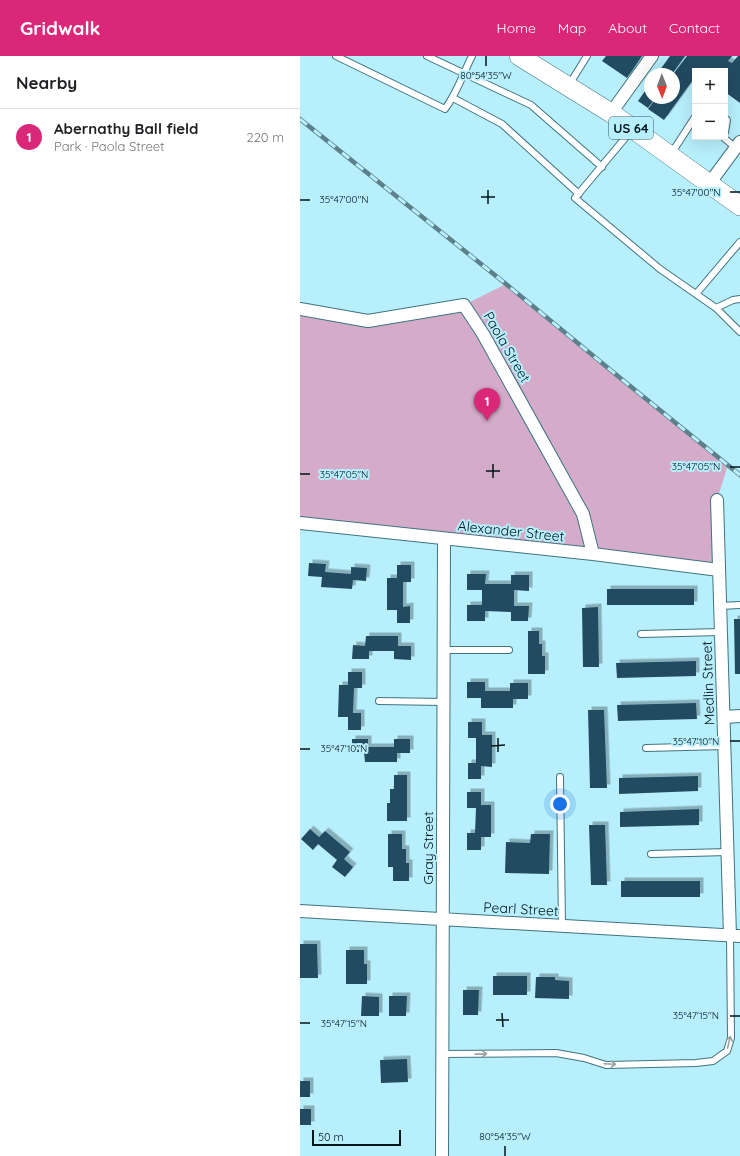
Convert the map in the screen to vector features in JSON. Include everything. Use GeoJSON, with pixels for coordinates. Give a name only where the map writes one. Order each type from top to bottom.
{"type":"FeatureCollection","features":[{"type":"Feature","properties":{"kind":"main road","name":"US 64"},"geometry":{"type":"LineString","coordinates":[[519,56],[537,64],[568,86],[611,112],[740,206]]}},
{"type":"Feature","properties":{"kind":"street"},"geometry":{"type":"LineString","coordinates":[[611,112],[652,56]]}},
{"type":"Feature","properties":{"kind":"street"},"geometry":{"type":"LineString","coordinates":[[709,184],[738,145]]}},
{"type":"Feature","properties":{"kind":"street","name":"Paola Street"},"geometry":{"type":"LineString","coordinates":[[300,309],[368,321],[464,305],[483,334],[583,514],[592,554]]}},
{"type":"Feature","properties":{"kind":"street","name":"Medlin Street"},"geometry":{"type":"LineString","coordinates":[[717,500],[728,852],[735,936]]}},
{"type":"Feature","properties":{"kind":"street","name":"Alexander Street"},"geometry":{"type":"LineString","coordinates":[[300,523],[592,554],[719,570]]}},
{"type":"Feature","properties":{"kind":"street","name":"Gray Street"},"geometry":{"type":"LineString","coordinates":[[442,1156],[444,539]]}},
{"type":"Feature","properties":{"kind":"street"},"geometry":{"type":"LineString","coordinates":[[724,717],[740,716]]}},
{"type":"Feature","properties":{"kind":"street","name":"Pearl Street"},"geometry":{"type":"LineString","coordinates":[[300,912],[735,936]]}},
{"type":"Feature","properties":{"kind":"lane"},"geometry":{"type":"LineString","coordinates":[[336,56],[445,110],[453,98],[472,56]]}},
{"type":"Feature","properties":{"kind":"lane"},"geometry":{"type":"LineString","coordinates":[[426,56],[531,105],[602,167]]}},
{"type":"Feature","properties":{"kind":"lane"},"geometry":{"type":"LineString","coordinates":[[568,86],[587,56]]}},
{"type":"Feature","properties":{"kind":"lane"},"geometry":{"type":"LineString","coordinates":[[453,98],[502,124],[578,194]]}},
{"type":"Feature","properties":{"kind":"lane"},"geometry":{"type":"LineString","coordinates":[[670,156],[692,122]]}},
{"type":"Feature","properties":{"kind":"lane"},"geometry":{"type":"LineString","coordinates":[[633,129],[575,198],[660,269],[716,308],[740,332]]}},
{"type":"Feature","properties":{"kind":"lane"},"geometry":{"type":"LineString","coordinates":[[728,140],[738,145]]}},
{"type":"Feature","properties":{"kind":"lane"},"geometry":{"type":"LineString","coordinates":[[696,294],[740,242]]}},
{"type":"Feature","properties":{"kind":"lane"},"geometry":{"type":"LineString","coordinates":[[716,308],[733,300],[740,300]]}},
{"type":"Feature","properties":{"kind":"lane"},"geometry":{"type":"LineString","coordinates":[[720,606],[740,605]]}},
{"type":"Feature","properties":{"kind":"lane"},"geometry":{"type":"LineString","coordinates":[[641,634],[721,632]]}},
{"type":"Feature","properties":{"kind":"lane"},"geometry":{"type":"LineString","coordinates":[[444,650],[509,650]]}},
{"type":"Feature","properties":{"kind":"lane"},"geometry":{"type":"LineString","coordinates":[[379,701],[444,702]]}},
{"type":"Feature","properties":{"kind":"lane"},"geometry":{"type":"LineString","coordinates":[[646,748],[724,746]]}},
{"type":"Feature","properties":{"kind":"lane"},"geometry":{"type":"LineString","coordinates":[[560,777],[562,926]]}},
{"type":"Feature","properties":{"kind":"lane"},"geometry":{"type":"LineString","coordinates":[[651,854],[728,852]]}},
{"type":"Feature","properties":{"kind":"lane"},"geometry":{"type":"LineString","coordinates":[[442,1054],[556,1053],[584,1058],[606,1065],[696,1063],[713,1061],[727,1051],[731,1038],[735,936]]}},
{"type":"Feature","properties":{"kind":"shaded area"},"geometry":{"type":"Polygon","coordinates":[[[506,284],[728,465],[717,500],[719,570],[300,523],[300,309],[368,321],[464,305],[506,284]]]}},
{"type":"Feature","properties":{"kind":"building"},"geometry":{"type":"Polygon","coordinates":[[[606,56],[642,56],[627,78],[602,61],[606,56]]]}},
{"type":"Feature","properties":{"kind":"building"},"geometry":{"type":"Polygon","coordinates":[[[670,56],[685,56],[676,68],[661,68],[670,56]]]}},
{"type":"Feature","properties":{"kind":"building"},"geometry":{"type":"Polygon","coordinates":[[[687,56],[732,56],[728,61],[732,63],[738,56],[740,56],[740,103],[728,94],[728,68],[692,68],[692,81],[680,98],[680,68],[678,68],[687,56]]]}},
{"type":"Feature","properties":{"kind":"building"},"geometry":{"type":"Polygon","coordinates":[[[644,92],[644,104],[651,104],[648,108],[638,101],[644,92]]]}},
{"type":"Feature","properties":{"kind":"building"},"geometry":{"type":"Polygon","coordinates":[[[652,104],[676,104],[664,120],[648,109],[652,104]]]}},
{"type":"Feature","properties":{"kind":"building"},"geometry":{"type":"Polygon","coordinates":[[[309,563],[326,564],[325,572],[351,574],[351,567],[367,568],[366,581],[353,580],[352,589],[321,587],[322,577],[308,576],[309,563]]]}},
{"type":"Feature","properties":{"kind":"building"},"geometry":{"type":"Polygon","coordinates":[[[397,565],[411,565],[411,582],[403,582],[403,607],[410,606],[410,623],[397,623],[397,610],[387,610],[387,578],[397,578],[397,565]]]}},
{"type":"Feature","properties":{"kind":"building"},"geometry":{"type":"Polygon","coordinates":[[[467,574],[486,574],[485,584],[511,584],[511,575],[529,575],[529,591],[514,590],[514,606],[529,606],[528,621],[511,621],[511,612],[485,611],[485,621],[467,621],[467,605],[482,605],[482,590],[467,590],[467,574]]]}},
{"type":"Feature","properties":{"kind":"building"},"geometry":{"type":"Polygon","coordinates":[[[607,589],[694,589],[694,605],[607,605],[607,589]]]}},
{"type":"Feature","properties":{"kind":"building"},"geometry":{"type":"Polygon","coordinates":[[[598,607],[599,667],[583,667],[582,608],[598,607]]]}},
{"type":"Feature","properties":{"kind":"building"},"geometry":{"type":"Polygon","coordinates":[[[734,619],[740,619],[740,674],[735,674],[734,619]]]}},
{"type":"Feature","properties":{"kind":"building"},"geometry":{"type":"Polygon","coordinates":[[[528,631],[539,631],[539,644],[542,644],[542,656],[545,656],[545,674],[528,674],[528,631]]]}},
{"type":"Feature","properties":{"kind":"building"},"geometry":{"type":"Polygon","coordinates":[[[366,636],[398,636],[398,646],[411,646],[411,660],[394,659],[394,651],[369,651],[369,659],[352,659],[353,645],[365,646],[366,636]]]}},
{"type":"Feature","properties":{"kind":"building"},"geometry":{"type":"Polygon","coordinates":[[[696,661],[696,676],[617,678],[616,663],[696,661]]]}},
{"type":"Feature","properties":{"kind":"building"},"geometry":{"type":"Polygon","coordinates":[[[348,672],[362,672],[362,688],[354,688],[353,713],[361,713],[361,730],[348,730],[348,717],[338,717],[339,685],[348,685],[348,672]]]}},
{"type":"Feature","properties":{"kind":"building"},"geometry":{"type":"Polygon","coordinates":[[[467,682],[485,682],[485,691],[510,691],[510,683],[528,683],[528,699],[513,699],[513,708],[481,708],[481,698],[467,698],[467,682]]]}},
{"type":"Feature","properties":{"kind":"building"},"geometry":{"type":"Polygon","coordinates":[[[696,703],[697,719],[618,721],[617,705],[696,703]]]}},
{"type":"Feature","properties":{"kind":"building"},"geometry":{"type":"Polygon","coordinates":[[[588,710],[604,710],[607,788],[590,788],[588,710]]]}},
{"type":"Feature","properties":{"kind":"building"},"geometry":{"type":"Polygon","coordinates":[[[468,722],[482,722],[482,735],[492,735],[492,767],[481,766],[481,779],[468,779],[468,763],[476,763],[476,738],[468,738],[468,722]]]}},
{"type":"Feature","properties":{"kind":"building"},"geometry":{"type":"Polygon","coordinates":[[[352,739],[368,739],[368,747],[394,747],[394,739],[410,739],[410,753],[397,753],[397,762],[365,762],[364,752],[352,752],[352,739]]]}},
{"type":"Feature","properties":{"kind":"building"},"geometry":{"type":"Polygon","coordinates":[[[394,775],[407,775],[407,821],[387,821],[387,803],[390,803],[390,789],[394,789],[394,775]]]}},
{"type":"Feature","properties":{"kind":"building"},"geometry":{"type":"Polygon","coordinates":[[[698,776],[698,791],[619,794],[619,778],[698,776]]]}},
{"type":"Feature","properties":{"kind":"building"},"geometry":{"type":"Polygon","coordinates":[[[467,792],[481,792],[481,805],[491,805],[491,837],[481,837],[481,850],[467,850],[467,833],[475,833],[476,808],[467,808],[467,792]]]}},
{"type":"Feature","properties":{"kind":"building"},"geometry":{"type":"Polygon","coordinates":[[[699,809],[699,825],[620,827],[620,812],[699,809]]]}},
{"type":"Feature","properties":{"kind":"building"},"geometry":{"type":"Polygon","coordinates":[[[589,825],[605,825],[607,885],[591,885],[589,825]]]}},
{"type":"Feature","properties":{"kind":"building"},"geometry":{"type":"Polygon","coordinates":[[[310,829],[319,837],[325,831],[350,852],[344,859],[353,867],[345,877],[332,867],[337,860],[318,844],[313,850],[301,839],[310,829]]]}},
{"type":"Feature","properties":{"kind":"building"},"geometry":{"type":"Polygon","coordinates":[[[388,834],[402,834],[402,849],[406,849],[406,863],[409,863],[409,881],[393,881],[393,867],[388,867],[388,834]]]}},
{"type":"Feature","properties":{"kind":"building"},"geometry":{"type":"Polygon","coordinates":[[[531,834],[550,834],[549,874],[505,873],[506,842],[530,843],[531,834]]]}},
{"type":"Feature","properties":{"kind":"building"},"geometry":{"type":"Polygon","coordinates":[[[621,881],[700,881],[700,897],[621,897],[621,881]]]}},
{"type":"Feature","properties":{"kind":"building"},"geometry":{"type":"Polygon","coordinates":[[[300,944],[317,944],[318,978],[300,978],[300,944]]]}},
{"type":"Feature","properties":{"kind":"building"},"geometry":{"type":"Polygon","coordinates":[[[346,950],[364,950],[364,964],[367,964],[367,984],[346,984],[346,950]]]}},
{"type":"Feature","properties":{"kind":"building"},"geometry":{"type":"Polygon","coordinates":[[[493,976],[527,976],[527,995],[493,995],[493,976]]]}},
{"type":"Feature","properties":{"kind":"building"},"geometry":{"type":"Polygon","coordinates":[[[536,977],[555,977],[555,980],[569,981],[569,999],[535,998],[536,977]]]}},
{"type":"Feature","properties":{"kind":"building"},"geometry":{"type":"Polygon","coordinates":[[[463,990],[479,990],[478,1015],[463,1015],[463,990]]]}},
{"type":"Feature","properties":{"kind":"building"},"geometry":{"type":"Polygon","coordinates":[[[362,996],[379,997],[379,1016],[361,1016],[362,996]]]}},
{"type":"Feature","properties":{"kind":"building"},"geometry":{"type":"Polygon","coordinates":[[[389,996],[407,996],[406,1016],[389,1016],[389,996]]]}},
{"type":"Feature","properties":{"kind":"building"},"geometry":{"type":"Polygon","coordinates":[[[407,1059],[408,1082],[381,1083],[380,1060],[407,1059]]]}},
{"type":"Feature","properties":{"kind":"building"},"geometry":{"type":"Polygon","coordinates":[[[300,1081],[310,1081],[310,1097],[300,1097],[300,1081]]]}},
{"type":"Feature","properties":{"kind":"building"},"geometry":{"type":"Polygon","coordinates":[[[300,1109],[311,1109],[311,1125],[300,1125],[300,1109]]]}},
{"type":"Feature","properties":{"kind":"railway"},"geometry":{"type":"LineString","coordinates":[[300,119],[506,284],[740,475]]}},
{"type":"Feature","properties":{"kind":"place","name":"Abernathy Ball field"},"geometry":{"type":"Point","coordinates":[487,421]}}]}
